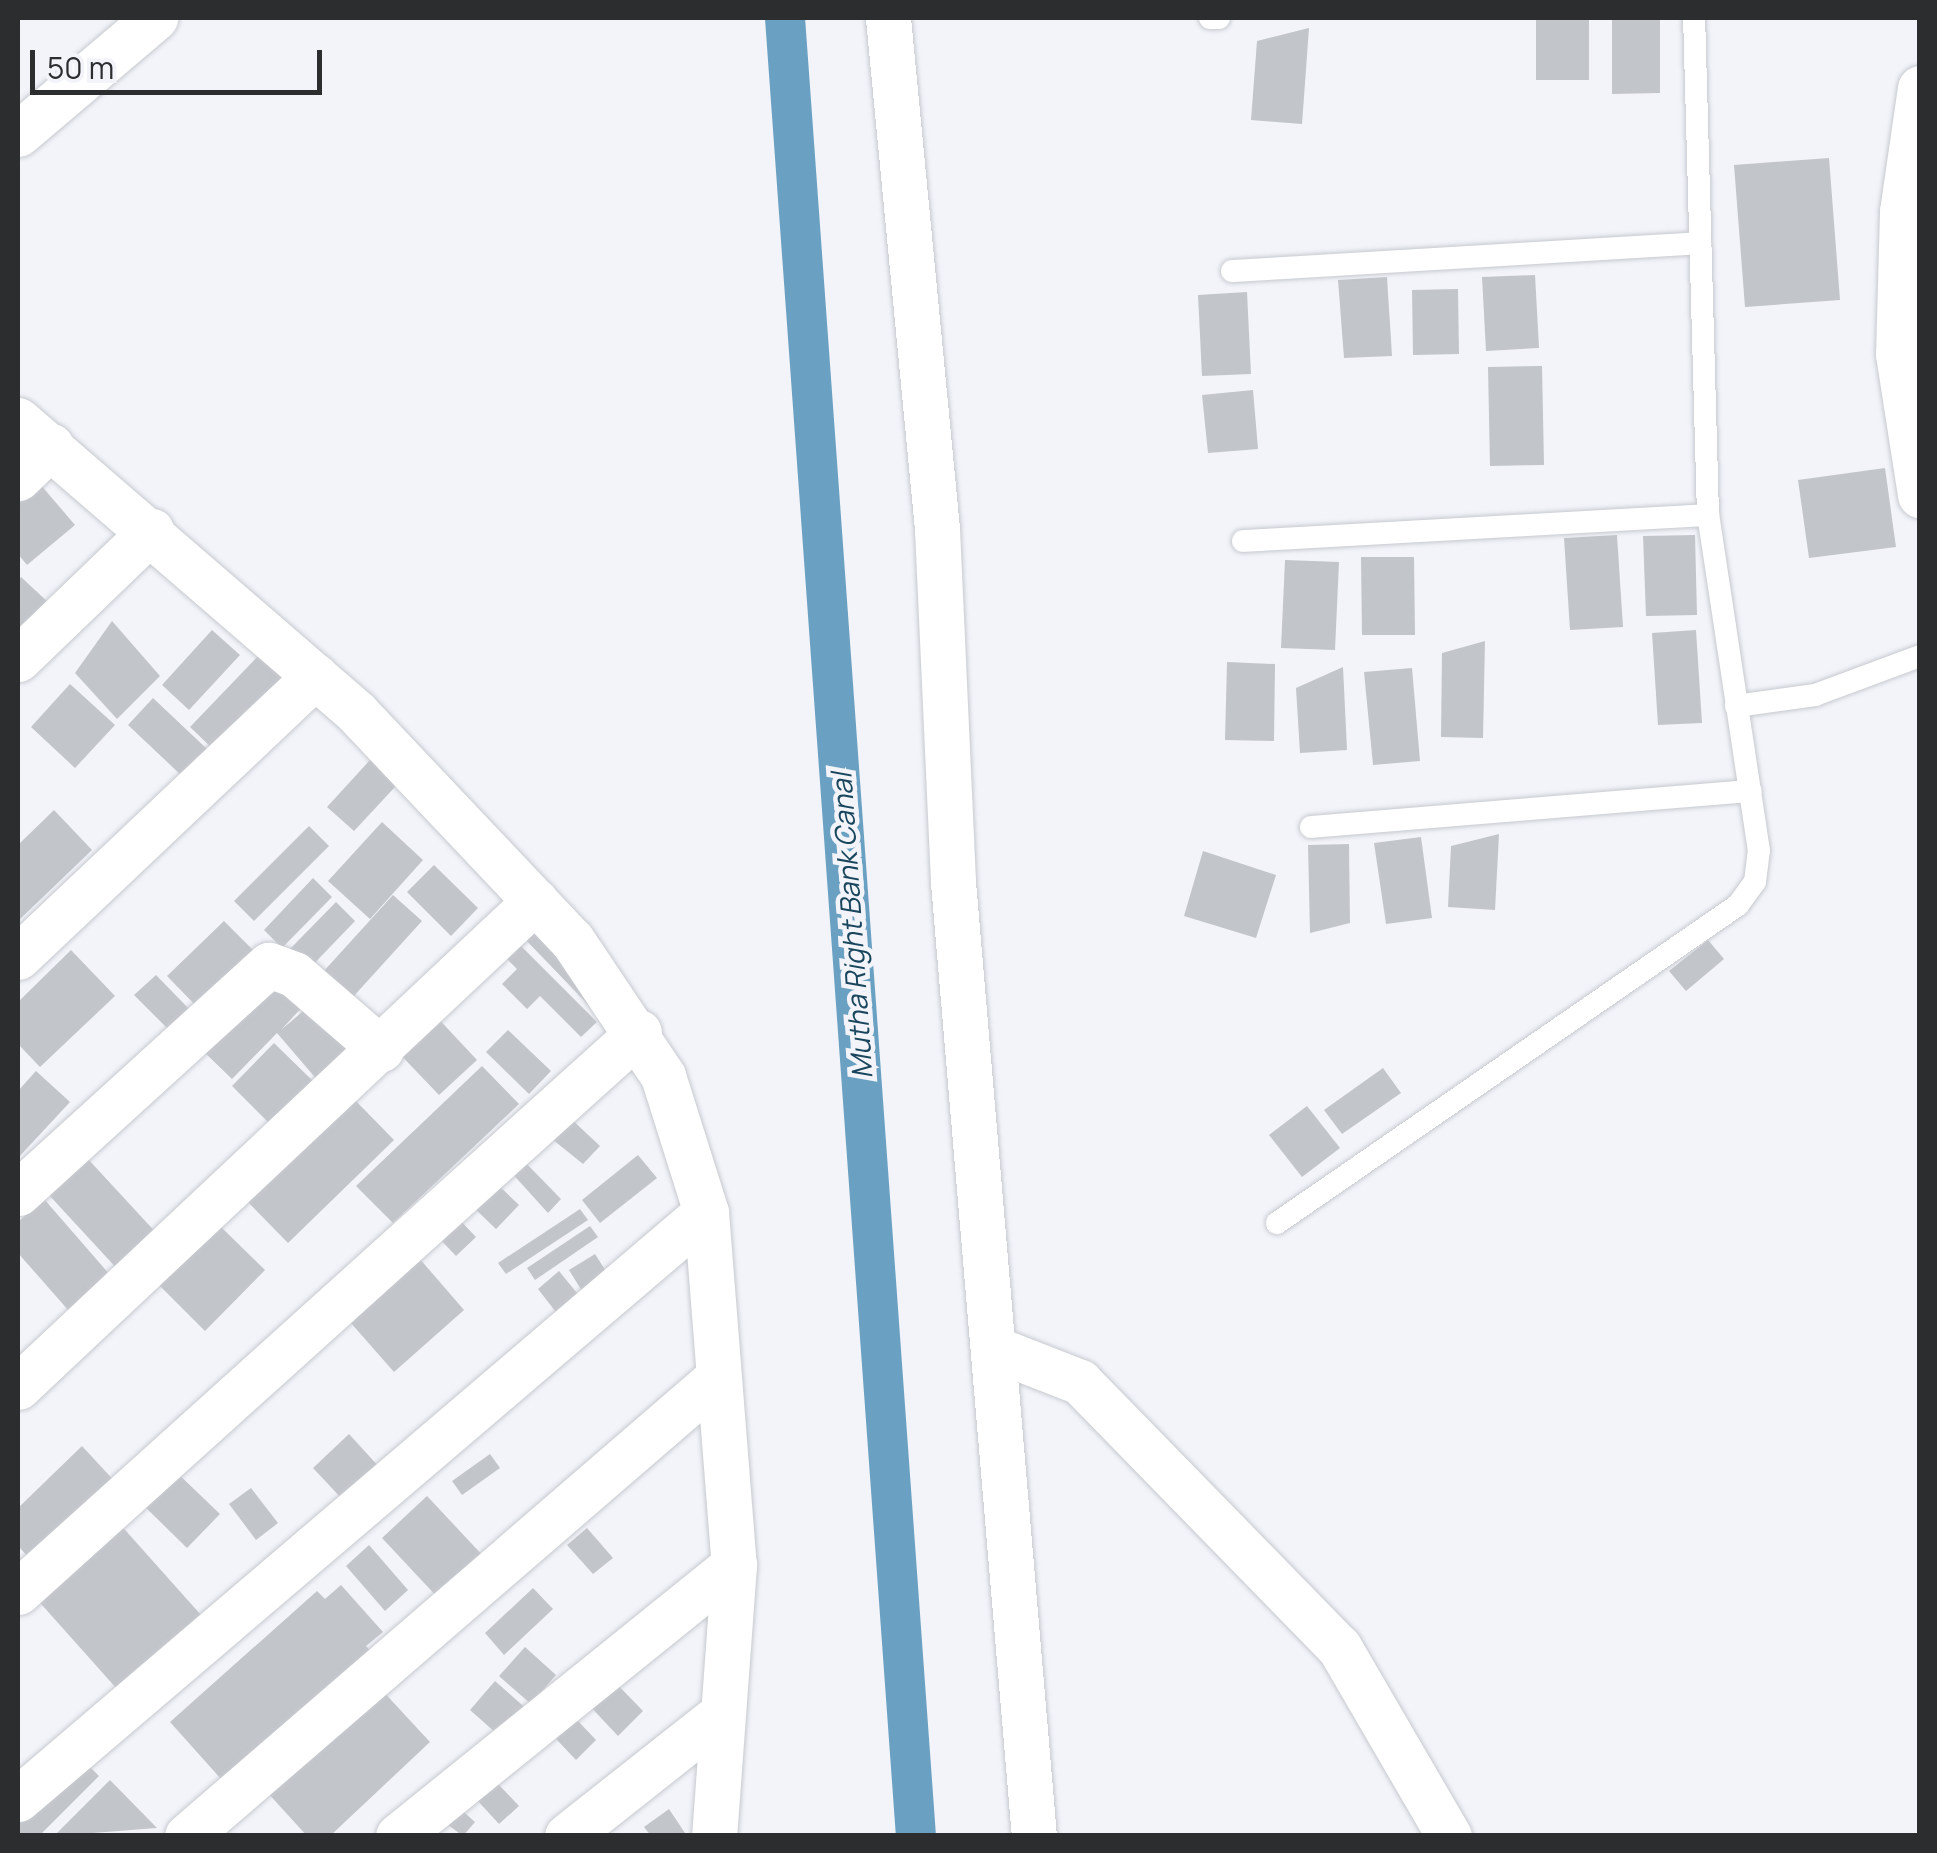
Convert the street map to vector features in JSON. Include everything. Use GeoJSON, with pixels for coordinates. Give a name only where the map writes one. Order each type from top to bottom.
{"type":"FeatureCollection","features":[{"type":"Feature","properties":{"kind":"street"},"geometry":{"type":"LineString","coordinates":[[18,134],[155,18]]}},
{"type":"Feature","properties":{"kind":"street"},"geometry":{"type":"LineString","coordinates":[[888,18],[998,1350],[1034,1836]]}},
{"type":"Feature","properties":{"kind":"street"},"geometry":{"type":"LineString","coordinates":[[1920,88],[1902,212],[1898,354],[1920,495]]}},
{"type":"Feature","properties":{"kind":"street"},"geometry":{"type":"LineString","coordinates":[[18,478],[34,433],[316,676],[535,901],[639,1032],[706,1212],[714,1382],[734,1565],[714,1836]]}},
{"type":"Feature","properties":{"kind":"street"},"geometry":{"type":"LineString","coordinates":[[18,658],[152,531]]}},
{"type":"Feature","properties":{"kind":"street"},"geometry":{"type":"LineString","coordinates":[[18,957],[316,676]]}},
{"type":"Feature","properties":{"kind":"street"},"geometry":{"type":"LineString","coordinates":[[18,1387],[535,901]]}},
{"type":"Feature","properties":{"kind":"street"},"geometry":{"type":"LineString","coordinates":[[18,1193],[269,965],[281,964],[381,1048]]}},
{"type":"Feature","properties":{"kind":"street"},"geometry":{"type":"LineString","coordinates":[[18,1592],[639,1032]]}},
{"type":"Feature","properties":{"kind":"street"},"geometry":{"type":"LineString","coordinates":[[18,1799],[706,1212]]}},
{"type":"Feature","properties":{"kind":"street"},"geometry":{"type":"LineString","coordinates":[[998,1350],[1080,1382],[1339,1647],[1449,1836]]}},
{"type":"Feature","properties":{"kind":"street"},"geometry":{"type":"LineString","coordinates":[[187,1836],[714,1382]]}},
{"type":"Feature","properties":{"kind":"street"},"geometry":{"type":"LineString","coordinates":[[398,1836],[734,1565]]}},
{"type":"Feature","properties":{"kind":"street"},"geometry":{"type":"LineString","coordinates":[[567,1836],[720,1715]]}},
{"type":"Feature","properties":{"kind":"lane"},"geometry":{"type":"LineString","coordinates":[[1210,18],[1219,18]]}},
{"type":"Feature","properties":{"kind":"lane"},"geometry":{"type":"LineString","coordinates":[[1276,1223],[1738,905],[1755,882],[1759,852],[1708,515],[1694,18]]}},
{"type":"Feature","properties":{"kind":"lane"},"geometry":{"type":"LineString","coordinates":[[1232,271],[1700,243]]}},
{"type":"Feature","properties":{"kind":"lane"},"geometry":{"type":"LineString","coordinates":[[1244,541],[1708,515]]}},
{"type":"Feature","properties":{"kind":"lane"},"geometry":{"type":"LineString","coordinates":[[1736,706],[1815,695],[1920,656]]}},
{"type":"Feature","properties":{"kind":"lane"},"geometry":{"type":"LineString","coordinates":[[1311,827],[1751,791]]}},
{"type":"Feature","properties":{"kind":"building"},"geometry":{"type":"Polygon","coordinates":[[[1536,18],[1589,18],[1589,80],[1536,80],[1536,18]]]}},
{"type":"Feature","properties":{"kind":"building"},"geometry":{"type":"Polygon","coordinates":[[[1612,18],[1660,18],[1660,93],[1612,94],[1612,18]]]}},
{"type":"Feature","properties":{"kind":"building"},"geometry":{"type":"Polygon","coordinates":[[[1309,28],[1302,124],[1251,120],[1257,41],[1309,28]]]}},
{"type":"Feature","properties":{"kind":"building"},"geometry":{"type":"Polygon","coordinates":[[[1829,158],[1840,300],[1745,307],[1734,165],[1829,158]]]}},
{"type":"Feature","properties":{"kind":"building"},"geometry":{"type":"Polygon","coordinates":[[[1535,275],[1539,348],[1486,351],[1482,277],[1535,275]]]}},
{"type":"Feature","properties":{"kind":"building"},"geometry":{"type":"Polygon","coordinates":[[[1387,277],[1392,356],[1344,358],[1338,280],[1387,277]]]}},
{"type":"Feature","properties":{"kind":"building"},"geometry":{"type":"Polygon","coordinates":[[[1458,289],[1459,354],[1413,355],[1412,290],[1458,289]]]}},
{"type":"Feature","properties":{"kind":"building"},"geometry":{"type":"Polygon","coordinates":[[[1247,292],[1251,374],[1202,376],[1198,295],[1247,292]]]}},
{"type":"Feature","properties":{"kind":"building"},"geometry":{"type":"Polygon","coordinates":[[[1542,366],[1544,465],[1490,466],[1488,367],[1542,366]]]}},
{"type":"Feature","properties":{"kind":"building"},"geometry":{"type":"Polygon","coordinates":[[[1253,390],[1258,449],[1208,453],[1202,395],[1253,390]]]}},
{"type":"Feature","properties":{"kind":"building"},"geometry":{"type":"Polygon","coordinates":[[[1885,468],[1896,547],[1809,558],[1798,480],[1885,468]]]}},
{"type":"Feature","properties":{"kind":"building"},"geometry":{"type":"Polygon","coordinates":[[[40,484],[75,525],[27,565],[18,554],[18,504],[40,484]]]}},
{"type":"Feature","properties":{"kind":"building"},"geometry":{"type":"Polygon","coordinates":[[[1617,535],[1623,627],[1570,630],[1564,538],[1617,535]]]}},
{"type":"Feature","properties":{"kind":"building"},"geometry":{"type":"Polygon","coordinates":[[[1695,535],[1697,615],[1646,616],[1643,536],[1695,535]]]}},
{"type":"Feature","properties":{"kind":"building"},"geometry":{"type":"Polygon","coordinates":[[[1361,557],[1414,557],[1415,635],[1362,635],[1361,557]]]}},
{"type":"Feature","properties":{"kind":"building"},"geometry":{"type":"Polygon","coordinates":[[[1285,560],[1339,562],[1335,650],[1281,648],[1285,560]]]}},
{"type":"Feature","properties":{"kind":"building"},"geometry":{"type":"Polygon","coordinates":[[[21,577],[50,604],[18,641],[18,581],[21,577]]]}},
{"type":"Feature","properties":{"kind":"building"},"geometry":{"type":"Polygon","coordinates":[[[112,621],[160,676],[117,719],[75,673],[112,621]]]}},
{"type":"Feature","properties":{"kind":"building"},"geometry":{"type":"Polygon","coordinates":[[[212,630],[240,655],[189,710],[162,685],[212,630]]]}},
{"type":"Feature","properties":{"kind":"building"},"geometry":{"type":"Polygon","coordinates":[[[1696,630],[1702,723],[1658,725],[1652,633],[1696,630]]]}},
{"type":"Feature","properties":{"kind":"building"},"geometry":{"type":"Polygon","coordinates":[[[1485,641],[1483,738],[1441,737],[1442,653],[1485,641]]]}},
{"type":"Feature","properties":{"kind":"building"},"geometry":{"type":"Polygon","coordinates":[[[261,653],[286,677],[215,751],[190,727],[261,653]]]}},
{"type":"Feature","properties":{"kind":"building"},"geometry":{"type":"Polygon","coordinates":[[[1227,662],[1275,664],[1274,741],[1225,740],[1227,662]]]}},
{"type":"Feature","properties":{"kind":"building"},"geometry":{"type":"Polygon","coordinates":[[[1343,667],[1347,750],[1300,753],[1296,688],[1343,667]]]}},
{"type":"Feature","properties":{"kind":"building"},"geometry":{"type":"Polygon","coordinates":[[[1412,668],[1420,761],[1373,765],[1364,672],[1412,668]]]}},
{"type":"Feature","properties":{"kind":"building"},"geometry":{"type":"Polygon","coordinates":[[[70,684],[115,725],[75,768],[31,727],[70,684]]]}},
{"type":"Feature","properties":{"kind":"building"},"geometry":{"type":"Polygon","coordinates":[[[153,698],[207,749],[182,776],[128,725],[153,698]]]}},
{"type":"Feature","properties":{"kind":"building"},"geometry":{"type":"Polygon","coordinates":[[[381,748],[408,773],[354,831],[327,807],[381,748]]]}},
{"type":"Feature","properties":{"kind":"building"},"geometry":{"type":"Polygon","coordinates":[[[54,810],[92,850],[18,921],[18,845],[54,810]]]}},
{"type":"Feature","properties":{"kind":"building"},"geometry":{"type":"Polygon","coordinates":[[[382,822],[423,860],[370,919],[328,881],[382,822]]]}},
{"type":"Feature","properties":{"kind":"building"},"geometry":{"type":"Polygon","coordinates":[[[309,826],[329,846],[254,921],[234,901],[309,826]]]}},
{"type":"Feature","properties":{"kind":"building"},"geometry":{"type":"Polygon","coordinates":[[[1499,834],[1495,910],[1448,907],[1451,846],[1499,834]]]}},
{"type":"Feature","properties":{"kind":"building"},"geometry":{"type":"Polygon","coordinates":[[[1421,837],[1432,918],[1386,924],[1374,843],[1421,837]]]}},
{"type":"Feature","properties":{"kind":"building"},"geometry":{"type":"Polygon","coordinates":[[[1349,844],[1350,923],[1310,933],[1308,845],[1349,844]]]}},
{"type":"Feature","properties":{"kind":"building"},"geometry":{"type":"Polygon","coordinates":[[[1203,851],[1276,875],[1256,938],[1184,916],[1203,851]]]}},
{"type":"Feature","properties":{"kind":"building"},"geometry":{"type":"Polygon","coordinates":[[[434,865],[478,908],[451,936],[407,892],[434,865]]]}},
{"type":"Feature","properties":{"kind":"building"},"geometry":{"type":"Polygon","coordinates":[[[313,878],[332,897],[282,948],[264,930],[313,878]]]}},
{"type":"Feature","properties":{"kind":"building"},"geometry":{"type":"Polygon","coordinates":[[[393,895],[422,921],[342,1009],[313,983],[393,895]]]}},
{"type":"Feature","properties":{"kind":"building"},"geometry":{"type":"Polygon","coordinates":[[[336,902],[355,921],[307,971],[287,952],[336,902]]]}},
{"type":"Feature","properties":{"kind":"building"},"geometry":{"type":"Polygon","coordinates":[[[224,921],[258,955],[201,1011],[167,976],[224,921]]]}},
{"type":"Feature","properties":{"kind":"building"},"geometry":{"type":"Polygon","coordinates":[[[538,921],[600,1017],[522,936],[538,921]]]}},
{"type":"Feature","properties":{"kind":"building"},"geometry":{"type":"Polygon","coordinates":[[[1708,940],[1724,959],[1686,991],[1669,971],[1708,940]]]}},
{"type":"Feature","properties":{"kind":"building"},"geometry":{"type":"Polygon","coordinates":[[[516,941],[597,1022],[581,1037],[540,996],[527,1009],[502,984],[517,969],[502,954],[516,941]]]}},
{"type":"Feature","properties":{"kind":"building"},"geometry":{"type":"Polygon","coordinates":[[[71,950],[115,996],[40,1067],[18,1044],[18,1002],[71,950]]]}},
{"type":"Feature","properties":{"kind":"building"},"geometry":{"type":"Polygon","coordinates":[[[273,973],[305,1004],[281,1030],[316,1000],[364,1055],[325,1089],[277,1033],[232,1079],[200,1048],[273,973]]]}},
{"type":"Feature","properties":{"kind":"building"},"geometry":{"type":"Polygon","coordinates":[[[156,975],[191,1011],[171,1032],[134,995],[156,975]]]}},
{"type":"Feature","properties":{"kind":"building"},"geometry":{"type":"Polygon","coordinates":[[[433,1013],[477,1060],[439,1095],[395,1049],[433,1013]]]}},
{"type":"Feature","properties":{"kind":"building"},"geometry":{"type":"Polygon","coordinates":[[[508,1030],[551,1071],[529,1094],[486,1052],[508,1030]]]}},
{"type":"Feature","properties":{"kind":"building"},"geometry":{"type":"Polygon","coordinates":[[[274,1043],[316,1084],[274,1128],[232,1086],[274,1043]]]}},
{"type":"Feature","properties":{"kind":"building"},"geometry":{"type":"Polygon","coordinates":[[[482,1066],[519,1104],[393,1223],[356,1186],[482,1066]]]}},
{"type":"Feature","properties":{"kind":"building"},"geometry":{"type":"Polygon","coordinates":[[[1383,1068],[1401,1093],[1342,1134],[1324,1110],[1383,1068]]]}},
{"type":"Feature","properties":{"kind":"building"},"geometry":{"type":"Polygon","coordinates":[[[36,1071],[70,1102],[18,1158],[18,1091],[36,1071]]]}},
{"type":"Feature","properties":{"kind":"building"},"geometry":{"type":"Polygon","coordinates":[[[350,1095],[394,1140],[288,1243],[243,1197],[350,1095]]]}},
{"type":"Feature","properties":{"kind":"building"},"geometry":{"type":"Polygon","coordinates":[[[1307,1106],[1340,1148],[1302,1177],[1269,1135],[1307,1106]]]}},
{"type":"Feature","properties":{"kind":"building"},"geometry":{"type":"Polygon","coordinates":[[[568,1116],[600,1146],[583,1164],[547,1135],[568,1116]]]}},
{"type":"Feature","properties":{"kind":"building"},"geometry":{"type":"Polygon","coordinates":[[[638,1155],[657,1178],[600,1223],[582,1200],[638,1155]]]}},
{"type":"Feature","properties":{"kind":"building"},"geometry":{"type":"Polygon","coordinates":[[[519,1156],[561,1199],[548,1213],[509,1170],[519,1156]]]}},
{"type":"Feature","properties":{"kind":"building"},"geometry":{"type":"Polygon","coordinates":[[[88,1159],[160,1237],[121,1273],[49,1195],[88,1159]]]}},
{"type":"Feature","properties":{"kind":"building"},"geometry":{"type":"Polygon","coordinates":[[[494,1181],[519,1205],[496,1229],[470,1204],[494,1181]]]}},
{"type":"Feature","properties":{"kind":"building"},"geometry":{"type":"Polygon","coordinates":[[[44,1199],[117,1283],[76,1319],[18,1253],[18,1222],[44,1199]]]}},
{"type":"Feature","properties":{"kind":"building"},"geometry":{"type":"Polygon","coordinates":[[[580,1209],[588,1220],[506,1274],[498,1263],[580,1209]]]}},
{"type":"Feature","properties":{"kind":"building"},"geometry":{"type":"Polygon","coordinates":[[[454,1214],[476,1237],[456,1256],[434,1233],[454,1214]]]}},
{"type":"Feature","properties":{"kind":"building"},"geometry":{"type":"Polygon","coordinates":[[[219,1225],[265,1270],[205,1331],[159,1285],[219,1225]]]}},
{"type":"Feature","properties":{"kind":"building"},"geometry":{"type":"Polygon","coordinates":[[[590,1226],[598,1237],[535,1280],[527,1268],[590,1226]]]}},
{"type":"Feature","properties":{"kind":"building"},"geometry":{"type":"Polygon","coordinates":[[[413,1251],[464,1310],[394,1372],[343,1314],[413,1251]]]}},
{"type":"Feature","properties":{"kind":"building"},"geometry":{"type":"Polygon","coordinates":[[[595,1254],[614,1284],[587,1299],[569,1270],[595,1254]]]}},
{"type":"Feature","properties":{"kind":"building"},"geometry":{"type":"Polygon","coordinates":[[[559,1271],[581,1298],[559,1316],[538,1289],[559,1271]]]}},
{"type":"Feature","properties":{"kind":"building"},"geometry":{"type":"Polygon","coordinates":[[[349,1434],[380,1468],[344,1501],[313,1468],[349,1434]]]}},
{"type":"Feature","properties":{"kind":"building"},"geometry":{"type":"Polygon","coordinates":[[[82,1446],[119,1486],[36,1565],[18,1546],[18,1508],[82,1446]]]}},
{"type":"Feature","properties":{"kind":"building"},"geometry":{"type":"Polygon","coordinates":[[[490,1454],[500,1468],[462,1495],[452,1481],[490,1454]]]}},
{"type":"Feature","properties":{"kind":"building"},"geometry":{"type":"Polygon","coordinates":[[[173,1469],[220,1514],[187,1548],[140,1502],[173,1469]]]}},
{"type":"Feature","properties":{"kind":"building"},"geometry":{"type":"Polygon","coordinates":[[[251,1488],[278,1523],[256,1540],[229,1504],[251,1488]]]}},
{"type":"Feature","properties":{"kind":"building"},"geometry":{"type":"Polygon","coordinates":[[[427,1496],[486,1559],[441,1601],[382,1538],[427,1496]]]}},
{"type":"Feature","properties":{"kind":"building"},"geometry":{"type":"Polygon","coordinates":[[[118,1522],[201,1615],[117,1689],[34,1596],[118,1522]]]}},
{"type":"Feature","properties":{"kind":"building"},"geometry":{"type":"Polygon","coordinates":[[[587,1528],[613,1558],[593,1574],[567,1545],[587,1528]]]}},
{"type":"Feature","properties":{"kind":"building"},"geometry":{"type":"Polygon","coordinates":[[[369,1545],[408,1590],[385,1611],[346,1566],[369,1545]]]}},
{"type":"Feature","properties":{"kind":"building"},"geometry":{"type":"Polygon","coordinates":[[[341,1585],[383,1632],[366,1646],[377,1658],[230,1789],[170,1722],[317,1591],[325,1599],[341,1585]]]}},
{"type":"Feature","properties":{"kind":"building"},"geometry":{"type":"Polygon","coordinates":[[[533,1588],[553,1609],[504,1655],[485,1633],[533,1588]]]}},
{"type":"Feature","properties":{"kind":"building"},"geometry":{"type":"Polygon","coordinates":[[[525,1647],[556,1675],[531,1704],[499,1676],[525,1647]]]}},
{"type":"Feature","properties":{"kind":"building"},"geometry":{"type":"Polygon","coordinates":[[[610,1677],[643,1711],[618,1736],[586,1702],[610,1677]]]}},
{"type":"Feature","properties":{"kind":"building"},"geometry":{"type":"Polygon","coordinates":[[[495,1681],[530,1712],[505,1741],[470,1710],[495,1681]]]}},
{"type":"Feature","properties":{"kind":"building"},"geometry":{"type":"Polygon","coordinates":[[[379,1687],[430,1742],[330,1836],[307,1836],[267,1792],[379,1687]]]}},
{"type":"Feature","properties":{"kind":"building"},"geometry":{"type":"Polygon","coordinates":[[[561,1703],[596,1740],[576,1760],[540,1722],[561,1703]]]}},
{"type":"Feature","properties":{"kind":"building"},"geometry":{"type":"Polygon","coordinates":[[[82,1759],[99,1776],[39,1836],[18,1836],[18,1818],[82,1759]]]}},
{"type":"Feature","properties":{"kind":"building"},"geometry":{"type":"Polygon","coordinates":[[[484,1769],[519,1806],[499,1824],[465,1787],[484,1769]]]}},
{"type":"Feature","properties":{"kind":"building"},"geometry":{"type":"Polygon","coordinates":[[[110,1780],[157,1828],[54,1836],[110,1780]]]}},
{"type":"Feature","properties":{"kind":"building"},"geometry":{"type":"Polygon","coordinates":[[[447,1797],[475,1822],[463,1836],[432,1813],[447,1797]]]}},
{"type":"Feature","properties":{"kind":"building"},"geometry":{"type":"Polygon","coordinates":[[[669,1809],[687,1836],[651,1836],[644,1827],[669,1809]]]}},
{"type":"Feature","properties":{"kind":"waterway","name":"Mutha Right Bank Canal"},"geometry":{"type":"LineString","coordinates":[[785,18],[916,1836]]}}]}
